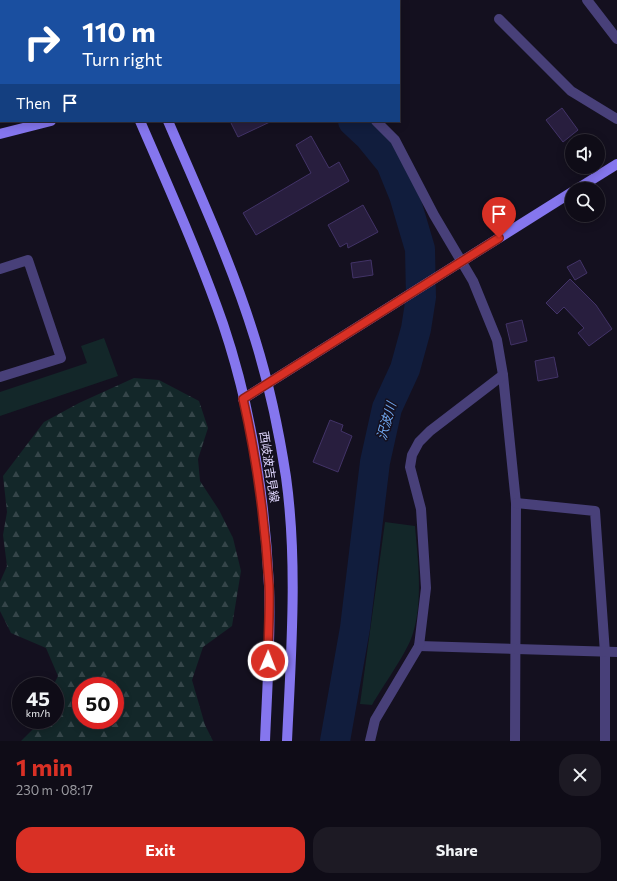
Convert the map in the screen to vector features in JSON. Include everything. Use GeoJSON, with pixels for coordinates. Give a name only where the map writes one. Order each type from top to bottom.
{"type":"FeatureCollection","features":[{"type":"Feature","properties":{"kind":"main road"},"geometry":{"type":"LineString","coordinates":[[0,134],[47,122]]}},
{"type":"Feature","properties":{"kind":"main road","name":"西岐波吉見線"},"geometry":{"type":"LineString","coordinates":[[140,122],[193,245],[223,324],[251,434],[262,508],[269,587],[265,741]]}},
{"type":"Feature","properties":{"kind":"main road","name":"西岐波吉見線"},"geometry":{"type":"LineString","coordinates":[[168,122],[229,263],[255,339],[268,383],[286,478],[292,550],[292,614],[287,741]]}},
{"type":"Feature","properties":{"kind":"main road"},"geometry":{"type":"LineString","coordinates":[[588,182],[617,164]]}},
{"type":"Feature","properties":{"kind":"main road"},"geometry":{"type":"LineString","coordinates":[[243,399],[565,196]]}},
{"type":"Feature","properties":{"kind":"street"},"geometry":{"type":"LineString","coordinates":[[587,0],[617,39]]}},
{"type":"Feature","properties":{"kind":"street"},"geometry":{"type":"LineString","coordinates":[[499,19],[571,91],[617,119]]}},
{"type":"Feature","properties":{"kind":"street"},"geometry":{"type":"LineString","coordinates":[[377,122],[395,140],[434,216],[473,281],[497,340],[503,375],[516,503],[515,741]]}},
{"type":"Feature","properties":{"kind":"street"},"geometry":{"type":"LineString","coordinates":[[0,269],[28,260],[61,358],[0,377]]}},
{"type":"Feature","properties":{"kind":"street"},"geometry":{"type":"LineString","coordinates":[[370,741],[374,720],[419,646],[426,588],[422,509],[410,467],[412,455],[419,442],[430,431],[503,375]]}},
{"type":"Feature","properties":{"kind":"street"},"geometry":{"type":"LineString","coordinates":[[516,503],[595,511],[606,652],[605,741]]}},
{"type":"Feature","properties":{"kind":"street"},"geometry":{"type":"LineString","coordinates":[[419,646],[617,652]]}},
{"type":"Feature","properties":{"kind":"green space"},"geometry":{"type":"Polygon","coordinates":[[[104,338],[118,376],[0,416],[0,392],[87,363],[81,346],[104,338]]]}},
{"type":"Feature","properties":{"kind":"green space"},"geometry":{"type":"Polygon","coordinates":[[[134,378],[159,380],[199,401],[208,428],[198,459],[200,481],[219,510],[233,538],[241,571],[232,626],[203,647],[192,680],[205,725],[213,741],[21,741],[33,729],[64,729],[64,677],[58,677],[46,648],[11,633],[0,611],[0,582],[7,566],[3,535],[7,512],[3,476],[44,422],[79,403],[134,378]]]}},
{"type":"Feature","properties":{"kind":"green space"},"geometry":{"type":"Polygon","coordinates":[[[385,522],[415,526],[419,583],[418,612],[411,639],[372,705],[360,704],[385,522]]]}},
{"type":"Feature","properties":{"kind":"building"},"geometry":{"type":"Polygon","coordinates":[[[562,108],[578,130],[573,134],[565,134],[565,140],[563,142],[546,120],[562,108]]]}},
{"type":"Feature","properties":{"kind":"building"},"geometry":{"type":"Polygon","coordinates":[[[230,122],[270,122],[238,137],[230,122]]]}},
{"type":"Feature","properties":{"kind":"building"},"geometry":{"type":"Polygon","coordinates":[[[311,136],[329,168],[339,162],[349,181],[256,235],[243,213],[311,173],[296,145],[311,136]]]}},
{"type":"Feature","properties":{"kind":"building"},"geometry":{"type":"Polygon","coordinates":[[[363,205],[378,232],[348,248],[347,243],[340,247],[328,225],[363,205]]]}},
{"type":"Feature","properties":{"kind":"building"},"geometry":{"type":"Polygon","coordinates":[[[371,260],[373,275],[353,278],[351,263],[371,260]]]}},
{"type":"Feature","properties":{"kind":"building"},"geometry":{"type":"Polygon","coordinates":[[[580,260],[587,273],[575,280],[567,267],[580,260]]]}},
{"type":"Feature","properties":{"kind":"building"},"geometry":{"type":"Polygon","coordinates":[[[570,279],[596,305],[612,329],[589,346],[578,333],[584,328],[564,307],[557,314],[546,303],[570,279]]]}},
{"type":"Feature","properties":{"kind":"building"},"geometry":{"type":"Polygon","coordinates":[[[522,320],[527,341],[511,345],[506,324],[522,320]]]}},
{"type":"Feature","properties":{"kind":"building"},"geometry":{"type":"Polygon","coordinates":[[[554,357],[558,377],[538,381],[535,361],[554,357]]]}},
{"type":"Feature","properties":{"kind":"building"},"geometry":{"type":"Polygon","coordinates":[[[330,420],[343,425],[341,431],[352,436],[338,472],[313,462],[330,420]]]}},
{"type":"Feature","properties":{"kind":"waterway","name":"沢波川"},"geometry":{"type":"LineString","coordinates":[[335,741],[355,628],[375,462],[387,408],[405,369],[416,329],[421,297],[420,249],[404,195],[391,163],[369,136],[354,122]]}},
{"type":"Feature","properties":{"kind":"route"},"geometry":{"type":"LineString","coordinates":[[268,661],[269,587],[262,508],[251,434],[243,399],[499,238]]}}]}
